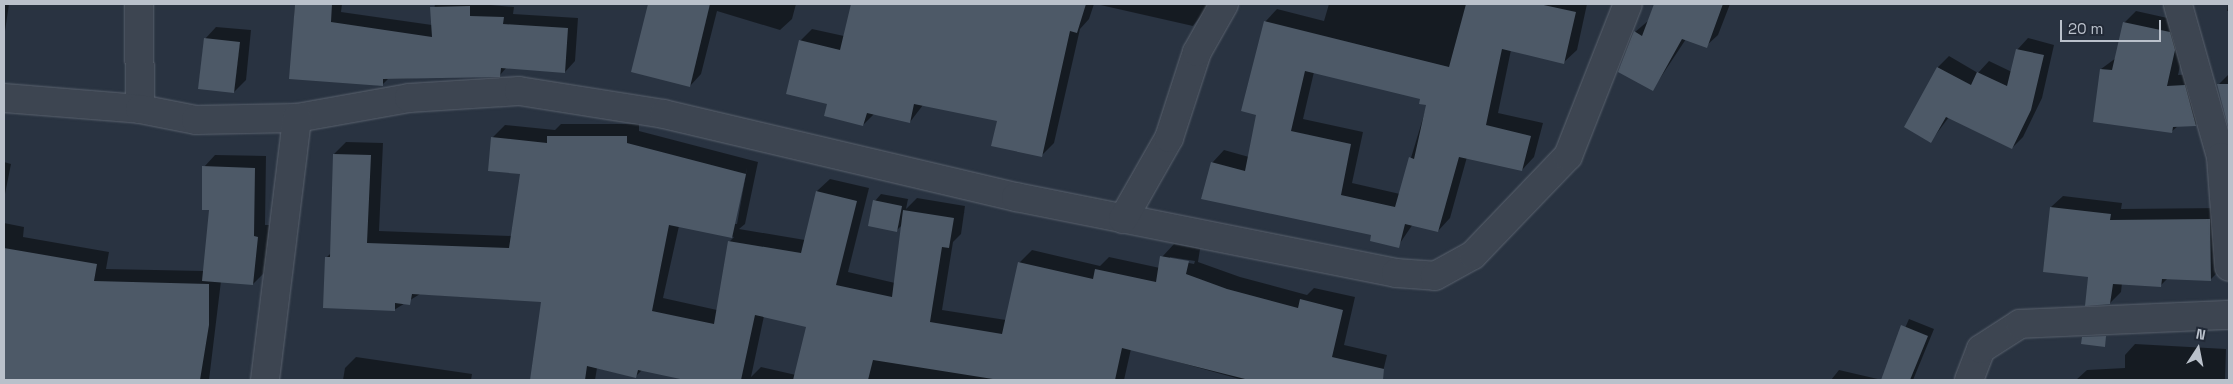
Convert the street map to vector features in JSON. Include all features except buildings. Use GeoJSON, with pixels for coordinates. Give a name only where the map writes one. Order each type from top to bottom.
{"type":"FeatureCollection","features":[{"type":"Feature","properties":{"kind":"street"},"geometry":{"type":"LineString","coordinates":[[140,4],[140,109]]}},
{"type":"Feature","properties":{"kind":"street"},"geometry":{"type":"LineString","coordinates":[[1124,218],[1169,138],[1197,52],[1224,4]]}},
{"type":"Feature","properties":{"kind":"street"},"geometry":{"type":"LineString","coordinates":[[4,98],[140,109],[196,120],[297,118],[408,98],[519,91],[664,114],[1124,218],[1396,273],[1435,276],[1473,255],[1568,156],[1628,4]]}},
{"type":"Feature","properties":{"kind":"street"},"geometry":{"type":"LineString","coordinates":[[2178,5],[2221,157],[2229,267]]}},
{"type":"Feature","properties":{"kind":"street"},"geometry":{"type":"LineString","coordinates":[[265,380],[297,118]]}},
{"type":"Feature","properties":{"kind":"street"},"geometry":{"type":"LineString","coordinates":[[1969,380],[1982,349],[2020,324],[2229,315]]}}]}
